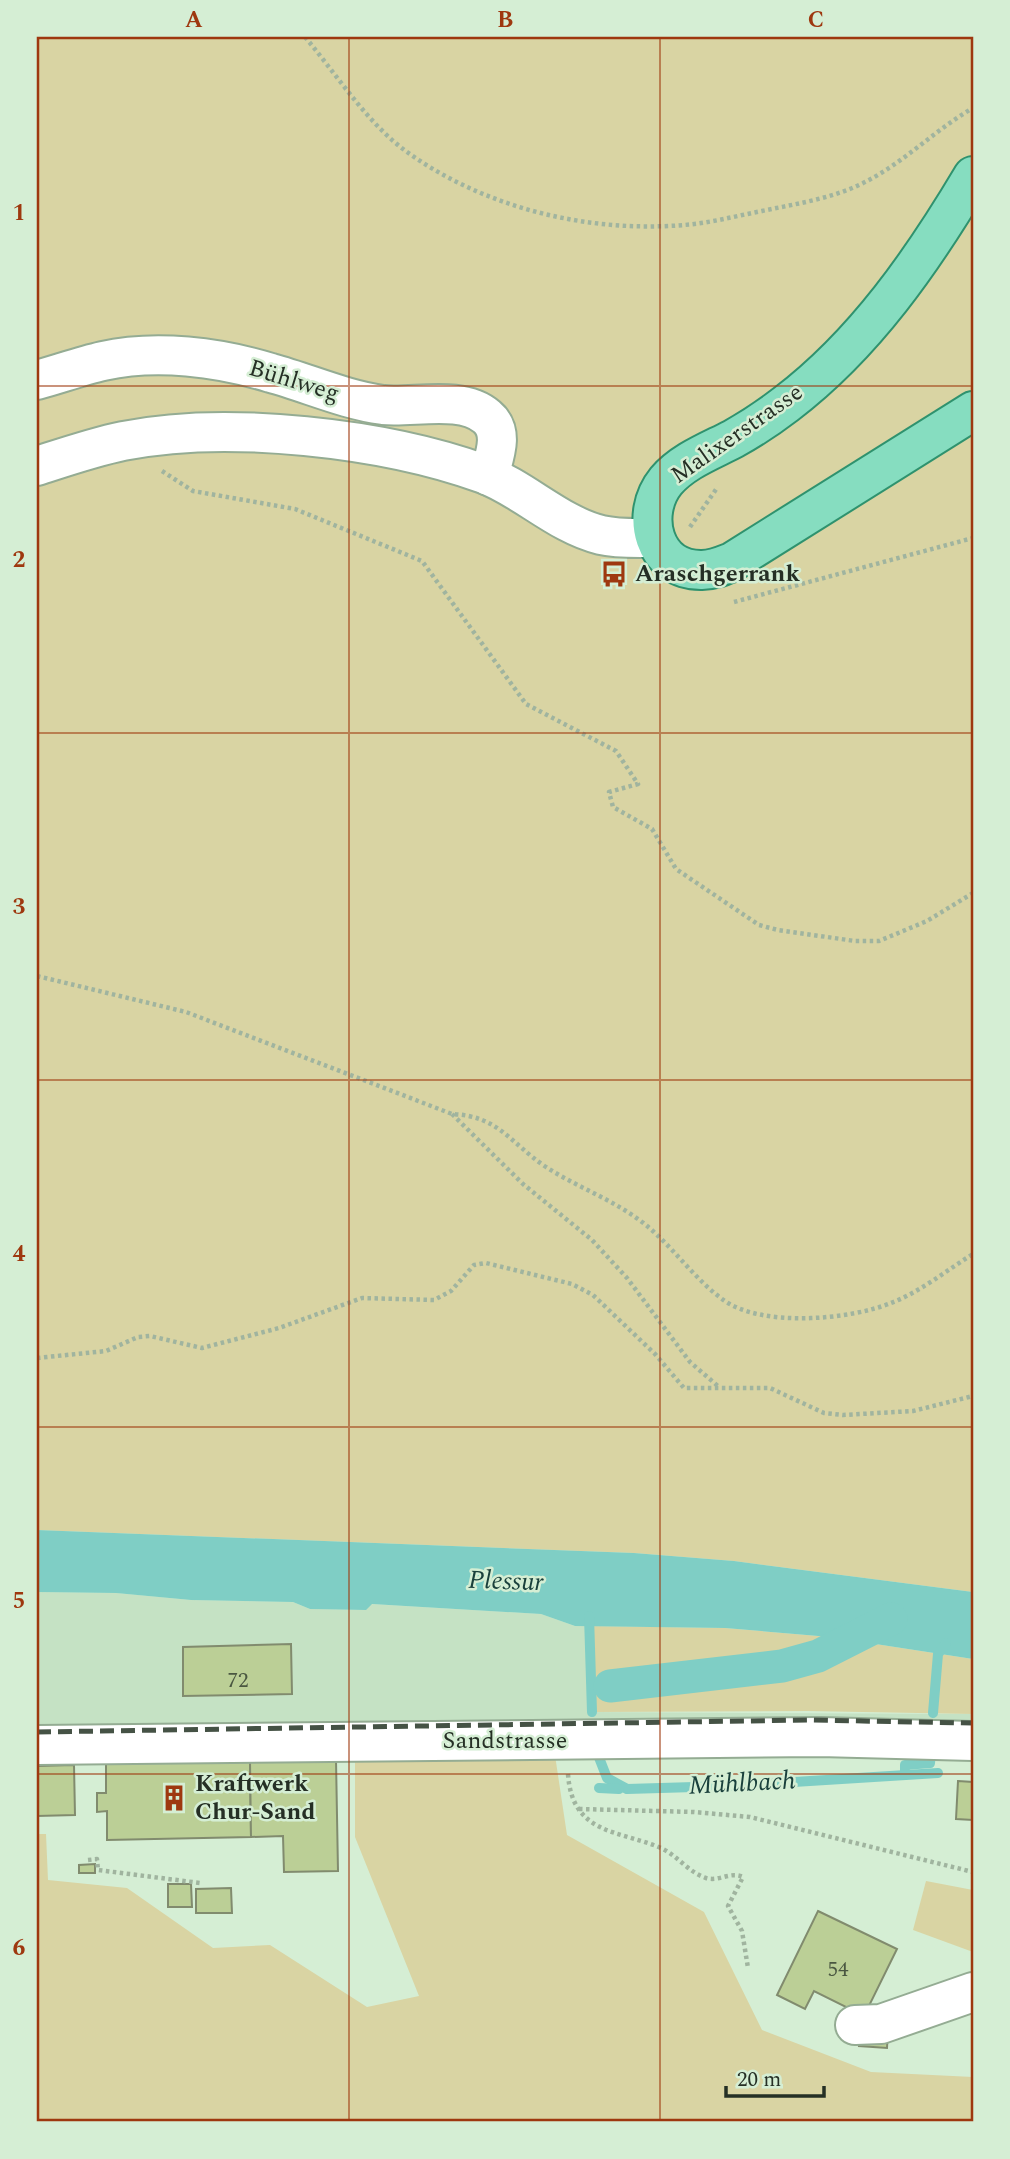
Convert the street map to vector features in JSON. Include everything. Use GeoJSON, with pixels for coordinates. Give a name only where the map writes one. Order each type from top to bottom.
{"type":"FeatureCollection","features":[{"type":"Feature","properties":{"kind":"main road","name":"Malixerstrasse"},"geometry":{"type":"LineString","coordinates":[[663,549],[651,525],[653,510],[666,482],[694,459],[778,410],[830,365],[903,282],[973,176]]}},
{"type":"Feature","properties":{"kind":"main road"},"geometry":{"type":"LineString","coordinates":[[663,549],[699,571],[732,562],[973,411]]}},
{"type":"Feature","properties":{"kind":"street","name":"Bühlweg"},"geometry":{"type":"LineString","coordinates":[[37,380],[125,357],[188,358],[253,367],[343,396],[382,404],[467,407],[485,414],[496,430],[496,452],[489,476]]}},
{"type":"Feature","properties":{"kind":"street"},"geometry":{"type":"LineString","coordinates":[[37,466],[124,441],[150,437],[179,434],[286,435],[384,448],[489,476],[575,525],[599,534],[663,549]]}},
{"type":"Feature","properties":{"kind":"street","name":"Sandstrasse"},"geometry":{"type":"LineString","coordinates":[[37,1745],[820,1737],[973,1741]]}},
{"type":"Feature","properties":{"kind":"street"},"geometry":{"type":"LineString","coordinates":[[855,2025],[881,2024],[973,1992]]}},
{"type":"Feature","properties":{"kind":"path"},"geometry":{"type":"LineString","coordinates":[[306,37],[371,117],[405,150],[448,178],[522,207],[606,224],[686,225],[830,196],[880,174],[973,107]]}},
{"type":"Feature","properties":{"kind":"path"},"geometry":{"type":"LineString","coordinates":[[161,470],[193,491],[295,509],[422,561],[526,704],[616,751],[638,784],[609,792],[613,807],[652,829],[676,869],[759,925],[827,938],[879,941],[927,921],[973,894]]}},
{"type":"Feature","properties":{"kind":"path"},"geometry":{"type":"LineString","coordinates":[[663,549],[701,510],[723,482]]}},
{"type":"Feature","properties":{"kind":"path"},"geometry":{"type":"LineString","coordinates":[[724,605],[973,538]]}},
{"type":"Feature","properties":{"kind":"path"},"geometry":{"type":"LineString","coordinates":[[37,976],[186,1012],[452,1114],[470,1115],[496,1124],[546,1167],[637,1218],[669,1245],[710,1290],[745,1312],[764,1317],[799,1318],[869,1311],[894,1303],[973,1254]]}},
{"type":"Feature","properties":{"kind":"path"},"geometry":{"type":"LineString","coordinates":[[452,1114],[523,1184],[592,1240],[627,1278],[690,1362],[719,1387]]}},
{"type":"Feature","properties":{"kind":"path"},"geometry":{"type":"LineString","coordinates":[[37,1358],[106,1351],[138,1337],[150,1336],[202,1348],[279,1328],[362,1298],[434,1300],[451,1291],[474,1265],[486,1264],[572,1284],[593,1295],[655,1354],[684,1388],[770,1388],[824,1413],[843,1415],[913,1411],[973,1396]]}},
{"type":"Feature","properties":{"kind":"path"},"geometry":{"type":"LineString","coordinates":[[568,1741],[568,1778],[573,1801],[579,1809],[613,1834],[663,1849],[696,1874],[718,1879],[732,1875],[743,1877],[729,1900],[729,1910],[742,1931],[748,1968]]}},
{"type":"Feature","properties":{"kind":"path"},"geometry":{"type":"LineString","coordinates":[[579,1809],[694,1812],[750,1817],[973,1872]]}},
{"type":"Feature","properties":{"kind":"path"},"geometry":{"type":"LineString","coordinates":[[88,1860],[97,1859],[98,1870],[200,1883]]}},
{"type":"Feature","properties":{"kind":"shaded area"},"geometry":{"type":"Polygon","coordinates":[[[37,37],[973,37],[973,1592],[734,1561],[634,1553],[37,1530],[37,37]]]}},
{"type":"Feature","properties":{"kind":"shaded area"},"geometry":{"type":"Polygon","coordinates":[[[37,1592],[293,1602],[310,1609],[365,1610],[371,1604],[541,1614],[575,1626],[589,1626],[592,1712],[973,1714],[973,1741],[37,1745],[37,1592]]]}},
{"type":"Feature","properties":{"kind":"shaded area"},"geometry":{"type":"Polygon","coordinates":[[[589,1626],[725,1628],[830,1637],[973,1659],[973,1714],[808,1711],[592,1712],[589,1626]]]}},
{"type":"Feature","properties":{"kind":"shaded area"},"geometry":{"type":"Polygon","coordinates":[[[355,1741],[553,1742],[567,1835],[704,1912],[762,2030],[871,2072],[973,2077],[973,2122],[37,2122],[37,1834],[46,1834],[48,1880],[127,1888],[213,1948],[270,1945],[367,2007],[419,1996],[355,1837],[355,1741]]]}},
{"type":"Feature","properties":{"kind":"shaded area"},"geometry":{"type":"Polygon","coordinates":[[[926,1881],[973,1890],[973,1952],[913,1930],[926,1881]]]}},
{"type":"Feature","properties":{"kind":"water","name":"Plessur"},"geometry":{"type":"Polygon","coordinates":[[[37,1530],[634,1553],[734,1561],[973,1592],[973,1659],[830,1637],[725,1628],[575,1626],[541,1614],[372,1604],[366,1610],[310,1609],[293,1602],[37,1592],[37,1530]]]}},
{"type":"Feature","properties":{"kind":"building"},"geometry":{"type":"Polygon","coordinates":[[[291,1644],[292,1694],[183,1696],[183,1647],[291,1644]]]}},
{"type":"Feature","properties":{"kind":"building","name":"Kraftwerk Chur-Sand"},"geometry":{"type":"Polygon","coordinates":[[[250,1760],[251,1837],[107,1840],[107,1811],[97,1812],[97,1793],[106,1793],[106,1763],[250,1760]]]}},
{"type":"Feature","properties":{"kind":"building"},"geometry":{"type":"Polygon","coordinates":[[[336,1760],[338,1871],[284,1872],[283,1836],[251,1837],[250,1761],[336,1760]]]}},
{"type":"Feature","properties":{"kind":"building"},"geometry":{"type":"Polygon","coordinates":[[[74,1765],[75,1815],[37,1816],[37,1766],[74,1765]]]}},
{"type":"Feature","properties":{"kind":"building"},"geometry":{"type":"Polygon","coordinates":[[[958,1781],[973,1782],[973,1820],[956,1819],[958,1781]]]}},
{"type":"Feature","properties":{"kind":"building"},"geometry":{"type":"Polygon","coordinates":[[[95,1864],[95,1873],[79,1873],[79,1865],[95,1864]]]}},
{"type":"Feature","properties":{"kind":"building"},"geometry":{"type":"Polygon","coordinates":[[[168,1884],[191,1884],[192,1907],[168,1907],[168,1884]]]}},
{"type":"Feature","properties":{"kind":"building"},"geometry":{"type":"Polygon","coordinates":[[[231,1888],[232,1913],[196,1913],[196,1889],[231,1888]]]}},
{"type":"Feature","properties":{"kind":"building"},"geometry":{"type":"Polygon","coordinates":[[[818,1911],[897,1949],[864,2016],[814,1991],[805,2009],[777,1995],[818,1911]]]}},
{"type":"Feature","properties":{"kind":"building"},"geometry":{"type":"Polygon","coordinates":[[[861,2029],[888,2031],[887,2048],[859,2046],[861,2029]]]}},
{"type":"Feature","properties":{"kind":"waterway","name":"Mühlbach"},"geometry":{"type":"LineString","coordinates":[[589,1616],[592,1712]]}},
{"type":"Feature","properties":{"kind":"waterway"},"geometry":{"type":"LineString","coordinates":[[610,1686],[782,1666],[818,1656],[891,1619]]}},
{"type":"Feature","properties":{"kind":"waterway","name":"Mühlbach"},"geometry":{"type":"LineString","coordinates":[[933,1713],[938,1654],[946,1643]]}},
{"type":"Feature","properties":{"kind":"waterway","name":"Mühlbach"},"geometry":{"type":"LineString","coordinates":[[905,1775],[905,1765],[930,1763],[931,1751]]}},
{"type":"Feature","properties":{"kind":"waterway","name":"Mühlbach"},"geometry":{"type":"LineString","coordinates":[[598,1755],[607,1778],[627,1789],[728,1786],[938,1773]]}},
{"type":"Feature","properties":{"kind":"waterway"},"geometry":{"type":"LineString","coordinates":[[599,1788],[619,1789]]}},
{"type":"Feature","properties":{"kind":"railway"},"geometry":{"type":"LineString","coordinates":[[37,1732],[808,1720],[973,1723]]}},
{"type":"Feature","properties":{"kind":"place","name":"Araschgerrank"},"geometry":{"type":"Point","coordinates":[614,574]}},
{"type":"Feature","properties":{"kind":"place","name":"Kraftwerk Chur-Sand"},"geometry":{"type":"Point","coordinates":[174,1798]}}]}
